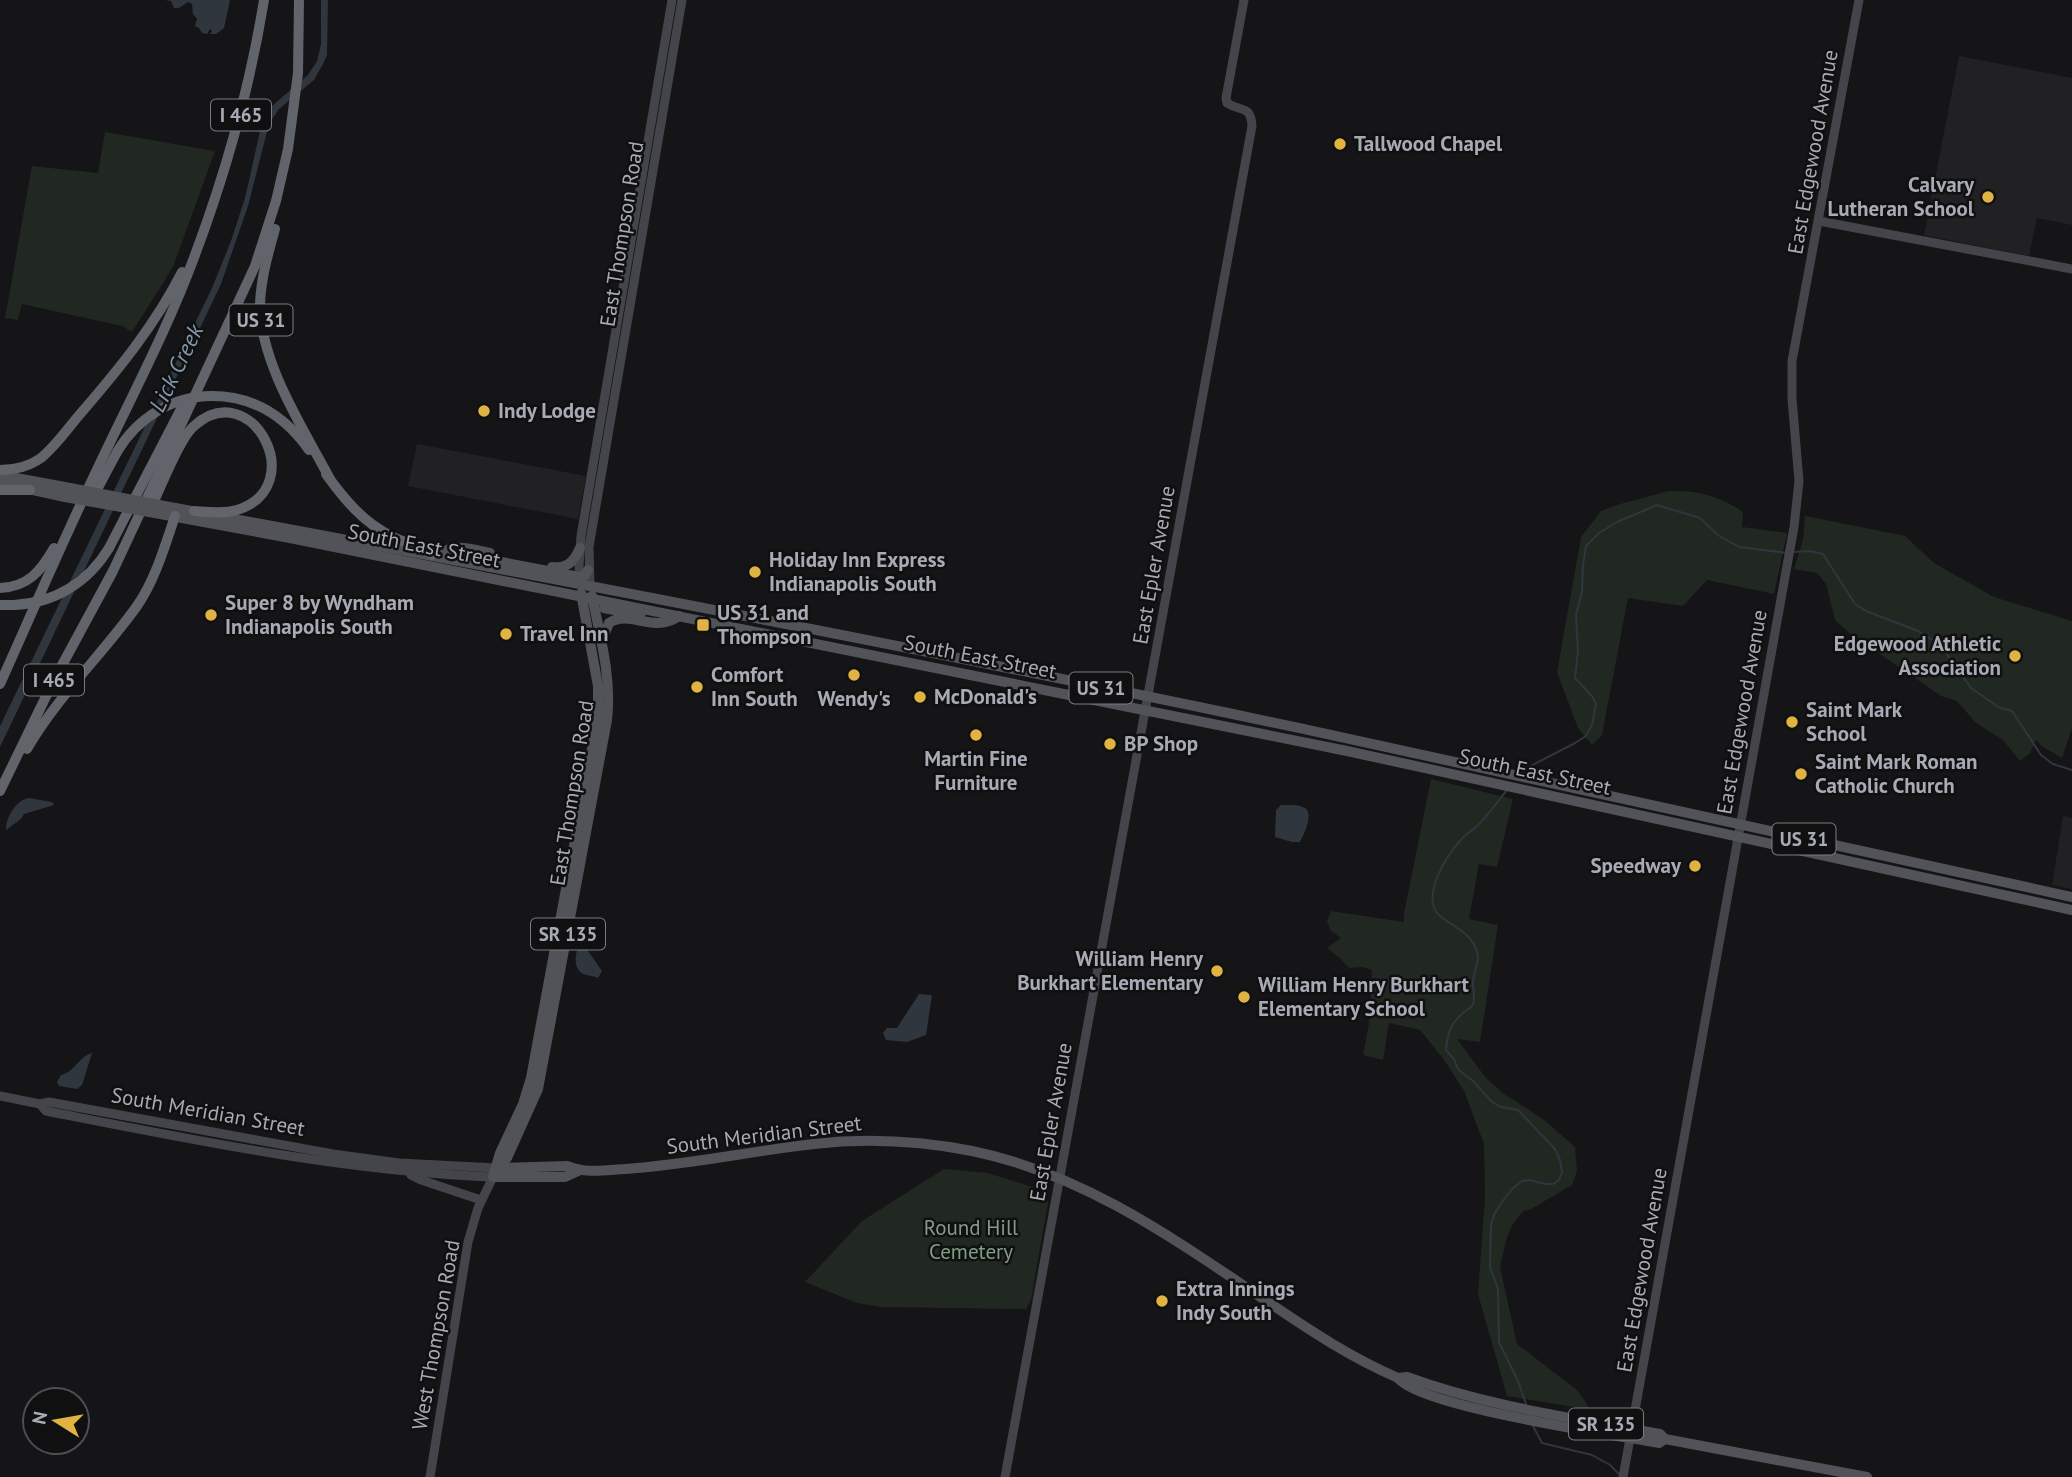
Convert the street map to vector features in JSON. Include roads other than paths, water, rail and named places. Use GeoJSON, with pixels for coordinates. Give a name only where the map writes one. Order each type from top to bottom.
{"type":"FeatureCollection","features":[{"type":"Feature","properties":{"kind":"highway","name":"I 465"},"geometry":{"type":"LineString","coordinates":[[0,684],[195,257],[239,120],[256,49],[264,0]]}},
{"type":"Feature","properties":{"kind":"highway","name":"I 465"},"geometry":{"type":"LineString","coordinates":[[0,791],[54,680],[113,571],[231,320],[263,244],[288,149],[298,66],[299,0]]}},
{"type":"Feature","properties":{"kind":"highway","name":"US 31"},"geometry":{"type":"LineString","coordinates":[[288,149],[286,183],[263,272],[261,319],[275,373],[330,479],[345,499],[391,537],[435,556]]}},
{"type":"Feature","properties":{"kind":"highway"},"geometry":{"type":"LineString","coordinates":[[0,473],[27,466],[46,453],[112,377],[163,307],[206,226]]}},
{"type":"Feature","properties":{"kind":"highway"},"geometry":{"type":"LineString","coordinates":[[0,605],[34,603],[68,590],[95,568],[109,548],[196,379],[231,320]]}},
{"type":"Feature","properties":{"kind":"highway"},"geometry":{"type":"LineString","coordinates":[[60,550],[70,539],[117,452],[134,429],[162,408],[188,398],[212,396],[242,399],[275,414],[294,430],[330,479]]}},
{"type":"Feature","properties":{"kind":"highway"},"geometry":{"type":"LineString","coordinates":[[113,571],[138,533],[191,429],[204,419],[221,414],[232,414],[249,421],[262,433],[271,452],[271,474],[264,490],[255,500],[236,510],[194,511]]}},
{"type":"Feature","properties":{"kind":"highway"},"geometry":{"type":"LineString","coordinates":[[0,588],[25,583],[38,573],[48,560],[93,478]]}},
{"type":"Feature","properties":{"kind":"highway","name":"US 31"},"geometry":{"type":"LineString","coordinates":[[0,490],[30,490]]}},
{"type":"Feature","properties":{"kind":"highway"},"geometry":{"type":"LineString","coordinates":[[0,797],[43,725],[138,605],[175,516]]}},
{"type":"Feature","properties":{"kind":"main road","name":"East Thompson Road"},"geometry":{"type":"LineString","coordinates":[[588,570],[589,547],[673,0]]}},
{"type":"Feature","properties":{"kind":"main road","name":"East Thompson Road"},"geometry":{"type":"LineString","coordinates":[[495,1172],[507,1158],[529,1112],[543,1069],[607,720],[607,685],[601,644],[583,583],[580,548],[682,0]]}},
{"type":"Feature","properties":{"kind":"main road","name":"East Epler Avenue"},"geometry":{"type":"LineString","coordinates":[[1005,1477],[1252,126],[1251,116],[1247,111],[1227,103],[1226,98],[1244,0]]}},
{"type":"Feature","properties":{"kind":"main road","name":"East Edgewood Avenue"},"geometry":{"type":"LineString","coordinates":[[1623,1472],[1792,541],[1799,472],[1791,372],[1859,0]]}},
{"type":"Feature","properties":{"kind":"main road"},"geometry":{"type":"LineString","coordinates":[[1819,221],[2072,269]]}},
{"type":"Feature","properties":{"kind":"main road","name":"South East Street"},"geometry":{"type":"LineString","coordinates":[[0,473],[68,493]]}},
{"type":"Feature","properties":{"kind":"main road","name":"South East Street"},"geometry":{"type":"LineString","coordinates":[[0,483],[157,509],[194,511],[583,583],[1147,697],[2072,897]]}},
{"type":"Feature","properties":{"kind":"main road","name":"South East Street"},"geometry":{"type":"LineString","coordinates":[[157,509],[175,516],[589,600],[1145,709],[2072,910]]}},
{"type":"Feature","properties":{"kind":"main road"},"geometry":{"type":"LineString","coordinates":[[435,556],[447,549],[468,548],[558,568],[572,562],[580,548]]}},
{"type":"Feature","properties":{"kind":"main road"},"geometry":{"type":"LineString","coordinates":[[412,563],[446,565],[457,561]]}},
{"type":"Feature","properties":{"kind":"main road"},"geometry":{"type":"LineString","coordinates":[[583,583],[588,570]]}},
{"type":"Feature","properties":{"kind":"main road","name":"East Thompson Road"},"geometry":{"type":"LineString","coordinates":[[481,1200],[523,1104],[531,1078],[596,726],[598,686],[585,615],[589,600]]}},
{"type":"Feature","properties":{"kind":"main road"},"geometry":{"type":"LineString","coordinates":[[651,611],[699,608]]}},
{"type":"Feature","properties":{"kind":"main road"},"geometry":{"type":"LineString","coordinates":[[601,644],[606,627],[612,620],[623,618],[659,623],[679,616]]}},
{"type":"Feature","properties":{"kind":"main road","name":"South Meridian Street"},"geometry":{"type":"LineString","coordinates":[[0,1096],[40,1104],[49,1102],[333,1154],[495,1172]]}},
{"type":"Feature","properties":{"kind":"main road","name":"South Meridian Street"},"geometry":{"type":"LineString","coordinates":[[40,1104],[47,1111],[314,1161],[406,1172],[495,1172],[568,1167],[578,1171],[665,1166],[818,1144],[876,1141],[971,1151],[1010,1160],[1094,1192],[1141,1218],[1334,1346],[1398,1378],[1404,1385],[1439,1398],[1470,1407],[1511,1411],[1630,1433],[1660,1434],[1665,1439],[1867,1477]]}},
{"type":"Feature","properties":{"kind":"main road","name":"South Meridian Street"},"geometry":{"type":"LineString","coordinates":[[406,1172],[421,1180],[481,1200]]}},
{"type":"Feature","properties":{"kind":"main road","name":"West Thompson Road"},"geometry":{"type":"LineString","coordinates":[[430,1477],[468,1242],[481,1200]]}},
{"type":"Feature","properties":{"kind":"water"},"geometry":{"type":"Polygon","coordinates":[[[165,0],[230,0],[224,28],[216,34],[210,34],[210,29],[207,34],[202,33],[195,26],[197,19],[193,14],[192,4],[188,2],[174,8],[171,1],[165,0]]]}},
{"type":"Feature","properties":{"kind":"water","name":"Lick Creek"},"geometry":{"type":"Polygon","coordinates":[[[321,0],[328,0],[327,55],[314,80],[279,109],[269,124],[248,206],[221,284],[0,747],[0,726],[212,288],[245,198],[263,118],[272,106],[308,75],[317,61],[321,44],[321,0]]]}},
{"type":"Feature","properties":{"kind":"water"},"geometry":{"type":"Polygon","coordinates":[[[24,799],[52,802],[54,805],[24,814],[6,830],[13,810],[24,799]]]}},
{"type":"Feature","properties":{"kind":"water"},"geometry":{"type":"Polygon","coordinates":[[[1281,805],[1300,806],[1308,811],[1307,824],[1300,842],[1275,837],[1276,810],[1281,805]]]}},
{"type":"Feature","properties":{"kind":"water"},"geometry":{"type":"Polygon","coordinates":[[[579,944],[584,945],[602,971],[598,978],[578,970],[576,957],[579,944]]]}},
{"type":"Feature","properties":{"kind":"water"},"geometry":{"type":"Polygon","coordinates":[[[919,994],[932,995],[926,1035],[907,1042],[886,1040],[883,1033],[887,1028],[897,1028],[919,994]]]}},
{"type":"Feature","properties":{"kind":"water"},"geometry":{"type":"Polygon","coordinates":[[[92,1053],[82,1085],[77,1089],[59,1086],[57,1082],[61,1075],[92,1053]]]}},
{"type":"Feature","properties":{"kind":"waterway"},"geometry":{"type":"LineString","coordinates":[[1521,771],[1586,736],[1592,725],[1596,704],[1575,678],[1578,651],[1576,614],[1582,592],[1586,546],[1599,533],[1657,505],[1700,518],[1718,535],[1739,547],[1787,553]]}},
{"type":"Feature","properties":{"kind":"waterway"},"geometry":{"type":"LineString","coordinates":[[1793,552],[1810,551],[1823,554],[1855,604],[1866,611],[1918,631],[1936,642],[1971,688],[2000,708],[2012,711],[2041,755],[2053,764],[2072,770]]}},
{"type":"Feature","properties":{"kind":"waterway"},"geometry":{"type":"LineString","coordinates":[[1507,790],[1484,819],[1449,855],[1435,882],[1433,900],[1438,914],[1472,941],[1478,959],[1473,978],[1473,1004],[1453,1025],[1446,1050],[1461,1072],[1492,1102],[1501,1107],[1518,1110],[1555,1149],[1560,1160],[1562,1172],[1559,1180],[1553,1184],[1522,1181],[1502,1202],[1491,1224],[1490,1267],[1498,1289],[1499,1342],[1526,1404]]}},
{"type":"Feature","properties":{"kind":"waterway"},"geometry":{"type":"LineString","coordinates":[[1533,1426],[1542,1443],[1592,1455],[1610,1465],[1620,1475]]}},
{"type":"Feature","properties":{"kind":"place","name":"Tallwood Chapel"},"geometry":{"type":"Point","coordinates":[1340,144]}},
{"type":"Feature","properties":{"kind":"place","name":"Calvary Lutheran School"},"geometry":{"type":"Point","coordinates":[1988,197]}},
{"type":"Feature","properties":{"kind":"place","name":"Indy Lodge"},"geometry":{"type":"Point","coordinates":[484,411]}},
{"type":"Feature","properties":{"kind":"place","name":"Holiday Inn Express Indianapolis South"},"geometry":{"type":"Point","coordinates":[755,572]}},
{"type":"Feature","properties":{"kind":"place","name":"Super 8 by Wyndham Indianapolis South"},"geometry":{"type":"Point","coordinates":[211,615]}},
{"type":"Feature","properties":{"kind":"place","name":"US 31 and Thompson"},"geometry":{"type":"Point","coordinates":[703,625]}},
{"type":"Feature","properties":{"kind":"place","name":"Travel Inn"},"geometry":{"type":"Point","coordinates":[506,634]}},
{"type":"Feature","properties":{"kind":"place","name":"Edgewood Athletic Association"},"geometry":{"type":"Point","coordinates":[2015,656]}},
{"type":"Feature","properties":{"kind":"place","name":"Wendy's"},"geometry":{"type":"Point","coordinates":[854,675]}},
{"type":"Feature","properties":{"kind":"place","name":"Comfort Inn South"},"geometry":{"type":"Point","coordinates":[697,687]}},
{"type":"Feature","properties":{"kind":"place","name":"McDonald's"},"geometry":{"type":"Point","coordinates":[920,697]}},
{"type":"Feature","properties":{"kind":"place","name":"Saint Mark School"},"geometry":{"type":"Point","coordinates":[1792,722]}},
{"type":"Feature","properties":{"kind":"place","name":"Martin Fine Furniture"},"geometry":{"type":"Point","coordinates":[976,735]}},
{"type":"Feature","properties":{"kind":"place","name":"BP Shop"},"geometry":{"type":"Point","coordinates":[1110,744]}},
{"type":"Feature","properties":{"kind":"place","name":"Saint Mark Roman Catholic Church"},"geometry":{"type":"Point","coordinates":[1801,774]}},
{"type":"Feature","properties":{"kind":"place","name":"Speedway"},"geometry":{"type":"Point","coordinates":[1695,866]}},
{"type":"Feature","properties":{"kind":"place","name":"William Henry Burkhart Elementary"},"geometry":{"type":"Point","coordinates":[1217,971]}},
{"type":"Feature","properties":{"kind":"place","name":"William Henry Burkhart Elementary School"},"geometry":{"type":"Point","coordinates":[1244,997]}},
{"type":"Feature","properties":{"kind":"place","name":"Extra Innings Indy South"},"geometry":{"type":"Point","coordinates":[1162,1301]}},
{"type":"Feature","properties":{"kind":"park label","name":"Round Hill Cemetery"},"geometry":{"type":"Point","coordinates":[971,1240]}}]}
